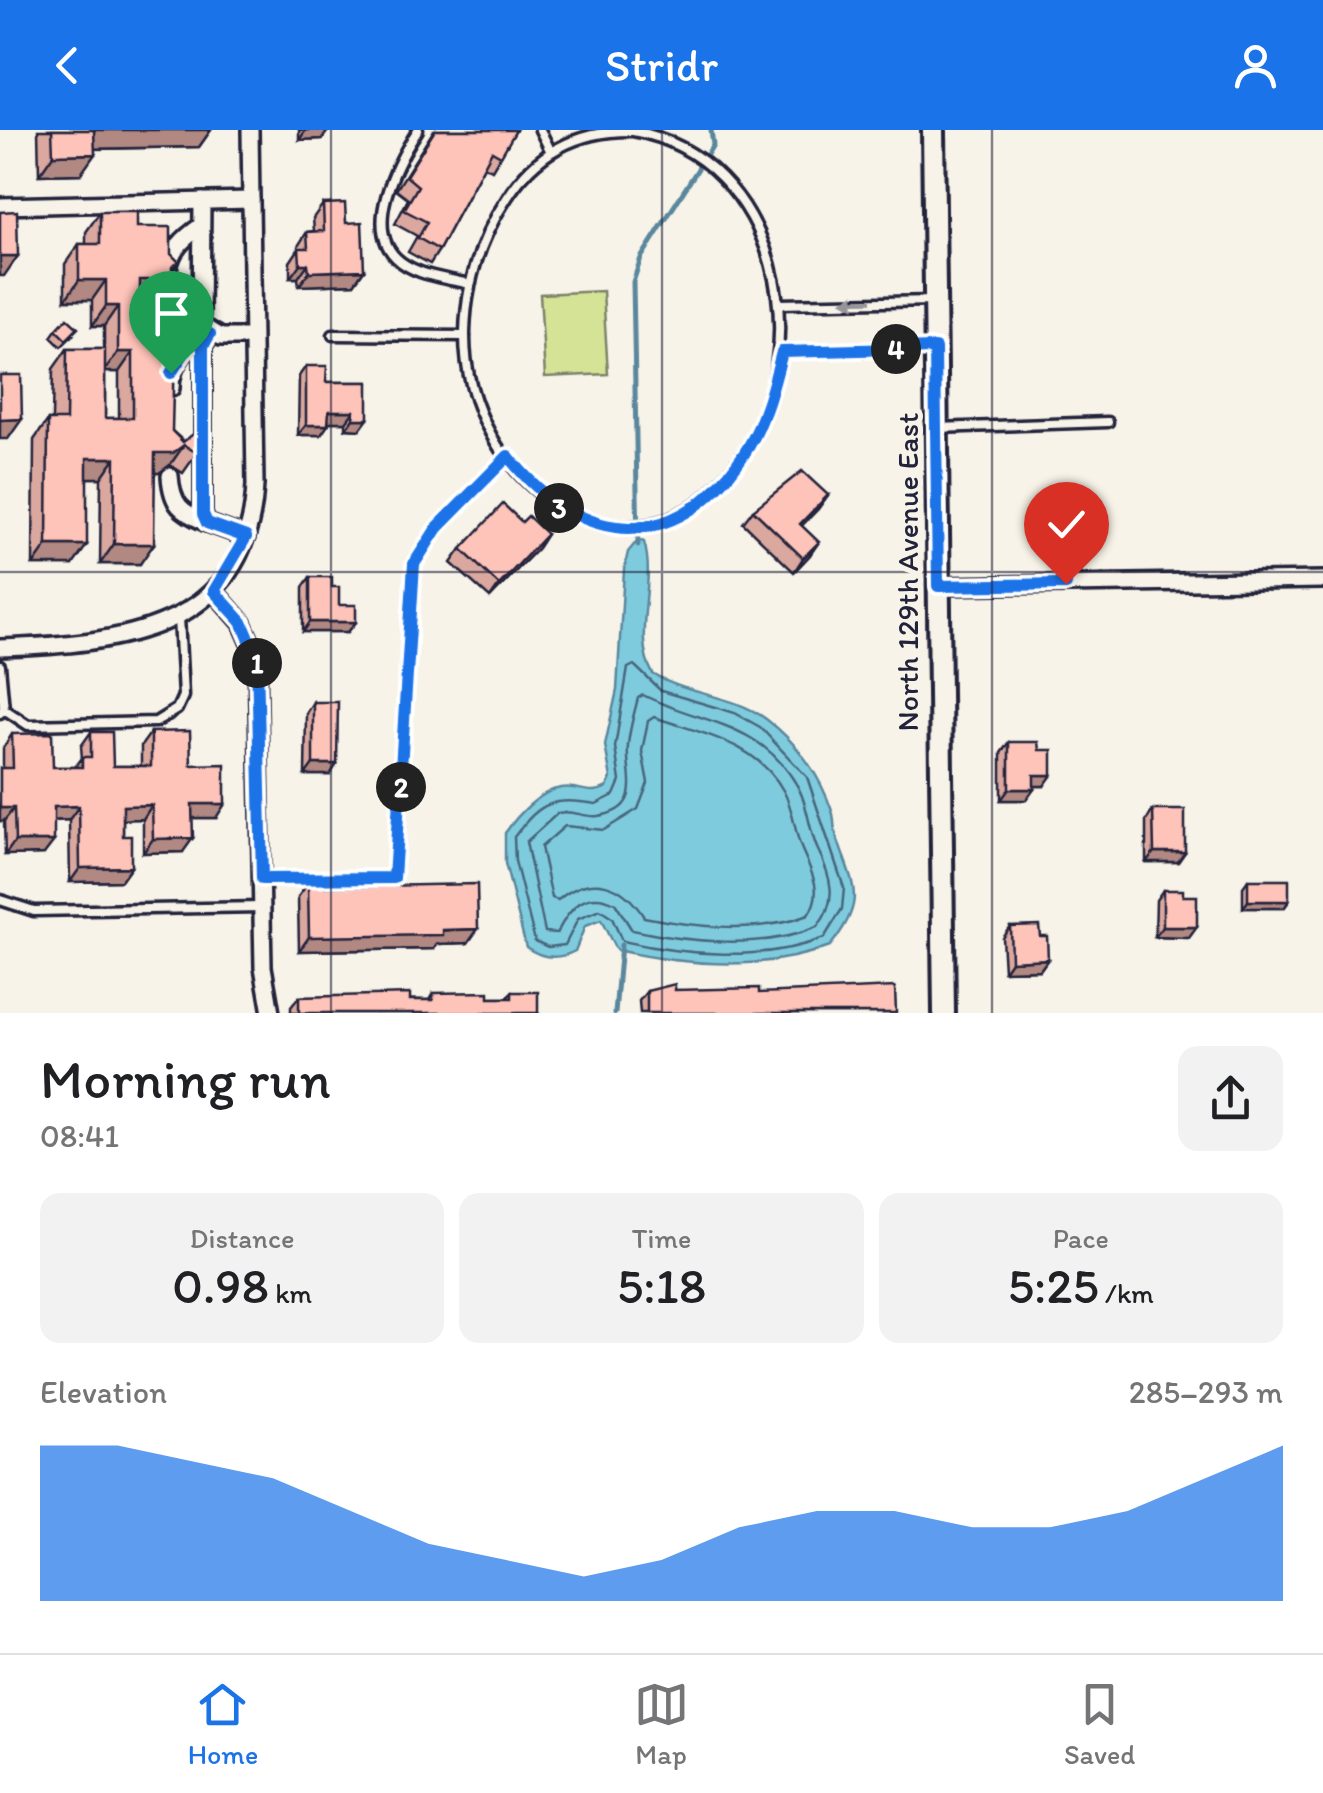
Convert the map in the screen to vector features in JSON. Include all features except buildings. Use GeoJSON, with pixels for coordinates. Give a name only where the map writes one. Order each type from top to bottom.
{"type":"FeatureCollection","features":[{"type":"Feature","properties":{"kind":"street"},"geometry":{"type":"LineString","coordinates":[[0,648],[110,639],[156,629],[214,591],[246,537],[255,485],[250,130]]}},
{"type":"Feature","properties":{"kind":"street","name":"North 129th Avenue East"},"geometry":{"type":"LineString","coordinates":[[933,130],[944,1013]]}},
{"type":"Feature","properties":{"kind":"street"},"geometry":{"type":"LineString","coordinates":[[0,206],[252,200]]}},
{"type":"Feature","properties":{"kind":"street"},"geometry":{"type":"LineString","coordinates":[[202,201],[201,325],[209,334]]}},
{"type":"Feature","properties":{"kind":"street"},"geometry":{"type":"LineString","coordinates":[[168,271],[169,258],[186,237],[202,226]]}},
{"type":"Feature","properties":{"kind":"street"},"geometry":{"type":"LineString","coordinates":[[168,292],[184,323],[209,334],[252,337]]}},
{"type":"Feature","properties":{"kind":"street"},"geometry":{"type":"LineString","coordinates":[[170,412],[171,373],[188,347],[209,334]]}},
{"type":"Feature","properties":{"kind":"street"},"geometry":{"type":"LineString","coordinates":[[207,523],[203,514],[203,346],[209,334]]}},
{"type":"Feature","properties":{"kind":"street"},"geometry":{"type":"LineString","coordinates":[[170,476],[171,498],[178,508],[246,537]]}},
{"type":"Feature","properties":{"kind":"street"},"geometry":{"type":"LineString","coordinates":[[938,586],[1323,580]]}},
{"type":"Feature","properties":{"kind":"street"},"geometry":{"type":"LineString","coordinates":[[214,591],[242,622],[257,657],[263,968],[271,1013]]}},
{"type":"Feature","properties":{"kind":"lane"},"geometry":{"type":"LineString","coordinates":[[418,130],[388,190],[384,228],[391,253],[412,269],[470,284]]}},
{"type":"Feature","properties":{"kind":"lane"},"geometry":{"type":"LineString","coordinates":[[540,130],[550,150]]}},
{"type":"Feature","properties":{"kind":"lane"},"geometry":{"type":"LineString","coordinates":[[633,131],[655,135],[695,154],[714,168],[745,206],[768,258],[780,304],[782,352],[762,420],[730,472],[704,502],[646,528],[593,523],[548,501],[508,456],[474,389],[465,336],[470,284],[484,237],[500,208],[550,150],[599,132],[633,131]]}},
{"type":"Feature","properties":{"kind":"lane"},"geometry":{"type":"LineString","coordinates":[[780,304],[935,301]]}},
{"type":"Feature","properties":{"kind":"lane"},"geometry":{"type":"LineString","coordinates":[[333,335],[465,336]]}},
{"type":"Feature","properties":{"kind":"lane"},"geometry":{"type":"LineString","coordinates":[[782,352],[935,348]]}},
{"type":"Feature","properties":{"kind":"lane"},"geometry":{"type":"LineString","coordinates":[[937,428],[1108,422]]}},
{"type":"Feature","properties":{"kind":"lane"},"geometry":{"type":"LineString","coordinates":[[262,879],[394,878],[414,564],[437,528],[508,456]]}},
{"type":"Feature","properties":{"kind":"lane"},"geometry":{"type":"LineString","coordinates":[[0,666],[2,711],[28,725],[156,722],[178,709],[183,696],[178,616]]}},
{"type":"Feature","properties":{"kind":"lane"},"geometry":{"type":"LineString","coordinates":[[0,900],[34,911],[262,907]]}},
{"type":"Feature","properties":{"kind":"green space"},"geometry":{"type":"Polygon","coordinates":[[[603,291],[608,374],[545,377],[540,294],[603,291]]]}},
{"type":"Feature","properties":{"kind":"water"},"geometry":{"type":"Polygon","coordinates":[[[638,540],[644,542],[647,558],[644,643],[653,674],[739,705],[766,719],[797,749],[821,785],[854,891],[850,915],[830,946],[751,963],[669,959],[616,950],[601,920],[585,926],[575,951],[569,954],[550,956],[526,947],[505,863],[505,833],[529,805],[553,790],[595,791],[607,787],[611,778],[605,745],[617,690],[624,570],[628,552],[638,540]]]}},
{"type":"Feature","properties":{"kind":"waterway"},"geometry":{"type":"LineString","coordinates":[[638,545],[633,282],[641,258],[713,145],[711,130]]}},
{"type":"Feature","properties":{"kind":"waterway"},"geometry":{"type":"LineString","coordinates":[[615,1013],[621,945]]}},
{"type":"Feature","properties":{"kind":"route"},"geometry":{"type":"LineString","coordinates":[[171,373],[188,347],[210,334],[203,346],[203,514],[207,523],[246,537],[229,572],[214,591],[242,622],[257,657],[262,879],[394,878],[414,564],[437,528],[508,456],[548,501],[593,523],[646,528],[681,515],[704,502],[750,445],[762,420],[782,352],[935,348],[938,586],[1066,584]]}}]}
